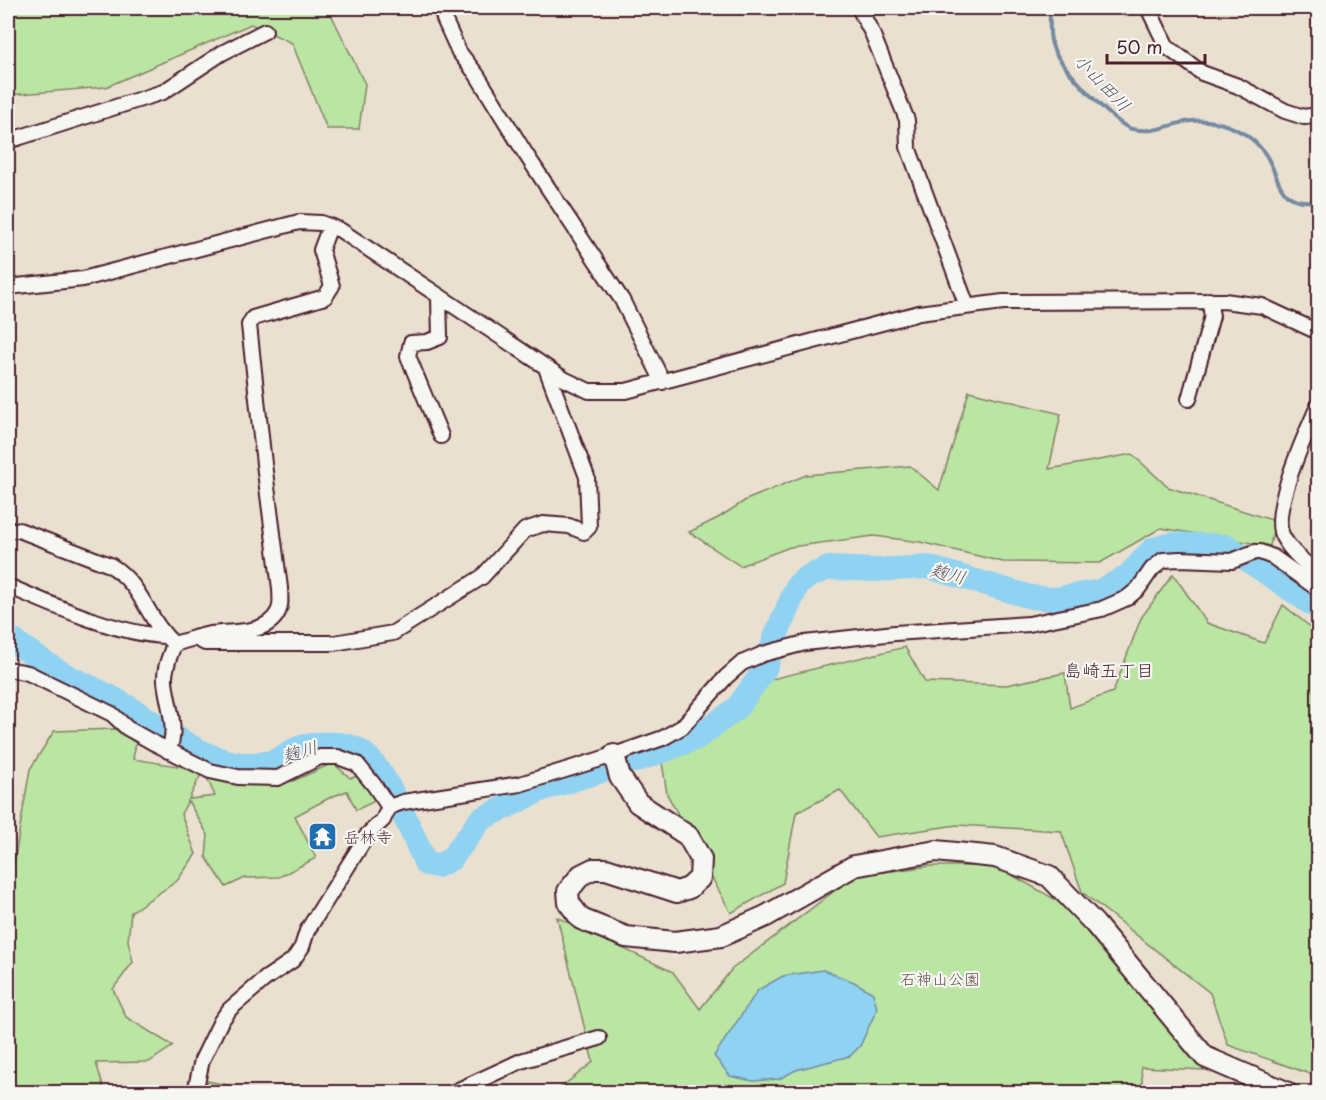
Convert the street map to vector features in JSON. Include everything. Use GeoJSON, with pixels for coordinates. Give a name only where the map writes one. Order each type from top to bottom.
{"type":"FeatureCollection","features":[{"type":"Feature","properties":{"kind":"street"},"geometry":{"type":"LineString","coordinates":[[442,8],[444,19],[459,52],[477,75],[525,153],[622,300],[663,382]]}},
{"type":"Feature","properties":{"kind":"street"},"geometry":{"type":"LineString","coordinates":[[859,8],[872,33],[907,120],[908,147],[967,306]]}},
{"type":"Feature","properties":{"kind":"street"},"geometry":{"type":"LineString","coordinates":[[1148,8],[1167,47],[1203,73],[1238,86],[1285,111],[1304,117],[1318,115]]}},
{"type":"Feature","properties":{"kind":"street"},"geometry":{"type":"LineString","coordinates":[[8,141],[164,92],[222,53],[265,31]]}},
{"type":"Feature","properties":{"kind":"street"},"geometry":{"type":"LineString","coordinates":[[8,287],[83,279],[299,222],[321,223],[340,230],[546,368],[589,391],[626,391],[919,313],[1003,302],[1209,300],[1262,306],[1318,332]]}},
{"type":"Feature","properties":{"kind":"street"},"geometry":{"type":"LineString","coordinates":[[8,586],[52,605],[119,628],[170,640],[245,632],[264,625],[278,614],[280,588],[249,325],[253,318],[325,297],[332,286],[321,250],[330,226]]}},
{"type":"Feature","properties":{"kind":"street"},"geometry":{"type":"LineString","coordinates":[[439,298],[440,337],[427,342],[411,344],[408,356],[441,436]]}},
{"type":"Feature","properties":{"kind":"street"},"geometry":{"type":"LineString","coordinates":[[1189,399],[1212,316],[1209,300]]}},
{"type":"Feature","properties":{"kind":"street"},"geometry":{"type":"LineString","coordinates":[[195,638],[205,643],[334,643],[393,633],[482,577],[525,531],[543,524],[569,526],[584,532],[589,527],[587,477],[546,368]]}},
{"type":"Feature","properties":{"kind":"street"},"geometry":{"type":"LineString","coordinates":[[1318,406],[1298,451],[1280,513],[1281,536],[1298,557],[1318,573]]}},
{"type":"Feature","properties":{"kind":"street"},"geometry":{"type":"LineString","coordinates":[[8,530],[19,530],[110,565],[123,573],[141,594],[170,640],[165,680],[173,726],[170,748]]}},
{"type":"Feature","properties":{"kind":"street"},"geometry":{"type":"LineString","coordinates":[[195,1092],[202,1060],[221,1021],[265,979],[293,960],[302,946],[307,931],[368,834],[395,805],[520,784],[663,738],[682,727],[726,677],[742,663],[763,654],[805,643],[895,633],[1029,624],[1101,609],[1126,598],[1138,589],[1152,568],[1163,560],[1232,561],[1255,552],[1273,557],[1318,589]]}},
{"type":"Feature","properties":{"kind":"street"},"geometry":{"type":"LineString","coordinates":[[8,669],[28,673],[112,714],[127,728],[170,748],[210,771],[238,777],[278,778],[320,757],[338,757],[357,764],[395,805]]}},
{"type":"Feature","properties":{"kind":"street"},"geometry":{"type":"LineString","coordinates":[[614,755],[620,777],[638,803],[688,836],[701,859],[700,878],[689,888],[677,892],[606,869],[593,869],[581,875],[568,891],[569,903],[581,919],[626,937],[675,942],[721,936],[766,916],[854,866],[936,851],[995,857],[1049,876],[1095,924],[1205,1057],[1286,1092]]}},
{"type":"Feature","properties":{"kind":"street"},"geometry":{"type":"LineString","coordinates":[[454,1092],[521,1061],[599,1038]]}},
{"type":"Feature","properties":{"kind":"green space"},"geometry":{"type":"Polygon","coordinates":[[[8,8],[328,8],[365,84],[359,129],[327,129],[292,43],[251,24],[106,87],[8,95],[8,8]]]}},
{"type":"Feature","properties":{"kind":"green space"},"geometry":{"type":"Polygon","coordinates":[[[969,391],[1061,414],[1049,469],[1132,454],[1168,487],[1275,521],[1270,546],[1161,528],[1100,563],[1003,562],[920,542],[874,536],[790,547],[740,566],[689,532],[718,518],[746,500],[806,475],[910,466],[939,490],[969,391]]]}},
{"type":"Feature","properties":{"kind":"green space"},"geometry":{"type":"Polygon","coordinates":[[[1173,574],[1207,623],[1264,643],[1283,605],[1318,633],[1318,1074],[1310,1074],[1228,1045],[1210,993],[1082,892],[1061,831],[957,825],[876,837],[840,790],[796,813],[783,883],[731,913],[667,794],[661,756],[751,684],[905,647],[925,682],[1006,685],[1065,673],[1070,708],[1113,692],[1141,618],[1173,574]]]}},
{"type":"Feature","properties":{"kind":"green space"},"geometry":{"type":"Polygon","coordinates":[[[115,729],[136,743],[133,759],[203,770],[189,799],[215,796],[207,778],[259,785],[293,781],[333,763],[350,778],[360,776],[375,801],[356,810],[347,791],[295,816],[316,858],[279,877],[245,878],[226,887],[206,857],[208,835],[188,801],[181,814],[196,854],[177,881],[131,912],[128,941],[133,962],[113,989],[126,1017],[173,1046],[149,1062],[96,1063],[105,1092],[8,1092],[8,881],[12,874],[30,769],[54,731],[115,729]]]}},
{"type":"Feature","properties":{"kind":"green space","name":"石神山公園"},"geometry":{"type":"Polygon","coordinates":[[[930,866],[996,866],[1065,905],[1204,1070],[1141,1067],[1143,1092],[555,1092],[593,1062],[557,917],[673,972],[700,1009],[732,969],[854,876],[930,866]]]}},
{"type":"Feature","properties":{"kind":"green space"},"geometry":{"type":"Polygon","coordinates":[[[207,1081],[228,1085],[240,1092],[205,1092],[207,1081]]]}},
{"type":"Feature","properties":{"kind":"water"},"geometry":{"type":"Polygon","coordinates":[[[823,970],[854,982],[873,993],[877,1009],[860,1046],[850,1056],[796,1070],[779,1079],[753,1081],[730,1076],[714,1056],[758,990],[783,976],[823,970]]]}},
{"type":"Feature","properties":{"kind":"waterway","name":"小山田川"},"geometry":{"type":"LineString","coordinates":[[1050,8],[1050,36],[1055,52],[1068,71],[1114,118],[1132,129],[1141,130],[1197,121],[1209,121],[1234,128],[1247,135],[1266,155],[1283,190],[1288,195],[1295,199],[1318,201]]}},
{"type":"Feature","properties":{"kind":"waterway","name":"麹川"},"geometry":{"type":"LineString","coordinates":[[635,761],[695,739],[737,708],[765,669],[776,635],[797,586],[807,577],[829,568],[874,570],[928,567],[1031,597],[1054,599],[1100,591],[1128,576],[1153,549],[1172,544],[1227,546],[1318,608]]}},
{"type":"Feature","properties":{"kind":"waterway","name":"麹川"},"geometry":{"type":"LineString","coordinates":[[8,637],[57,670],[118,701],[178,739],[210,756],[243,764],[255,764],[277,760],[298,748],[321,744],[346,745],[360,751],[380,772],[389,787],[426,864],[437,866],[451,859],[481,819],[543,789],[601,771]]}},
{"type":"Feature","properties":{"kind":"place","name":"岳林寺"},"geometry":{"type":"Point","coordinates":[323,837]}},
{"type":"Feature","properties":{"kind":"district","name":"島崎五丁目"},"geometry":{"type":"Point","coordinates":[1109,671]}}]}
